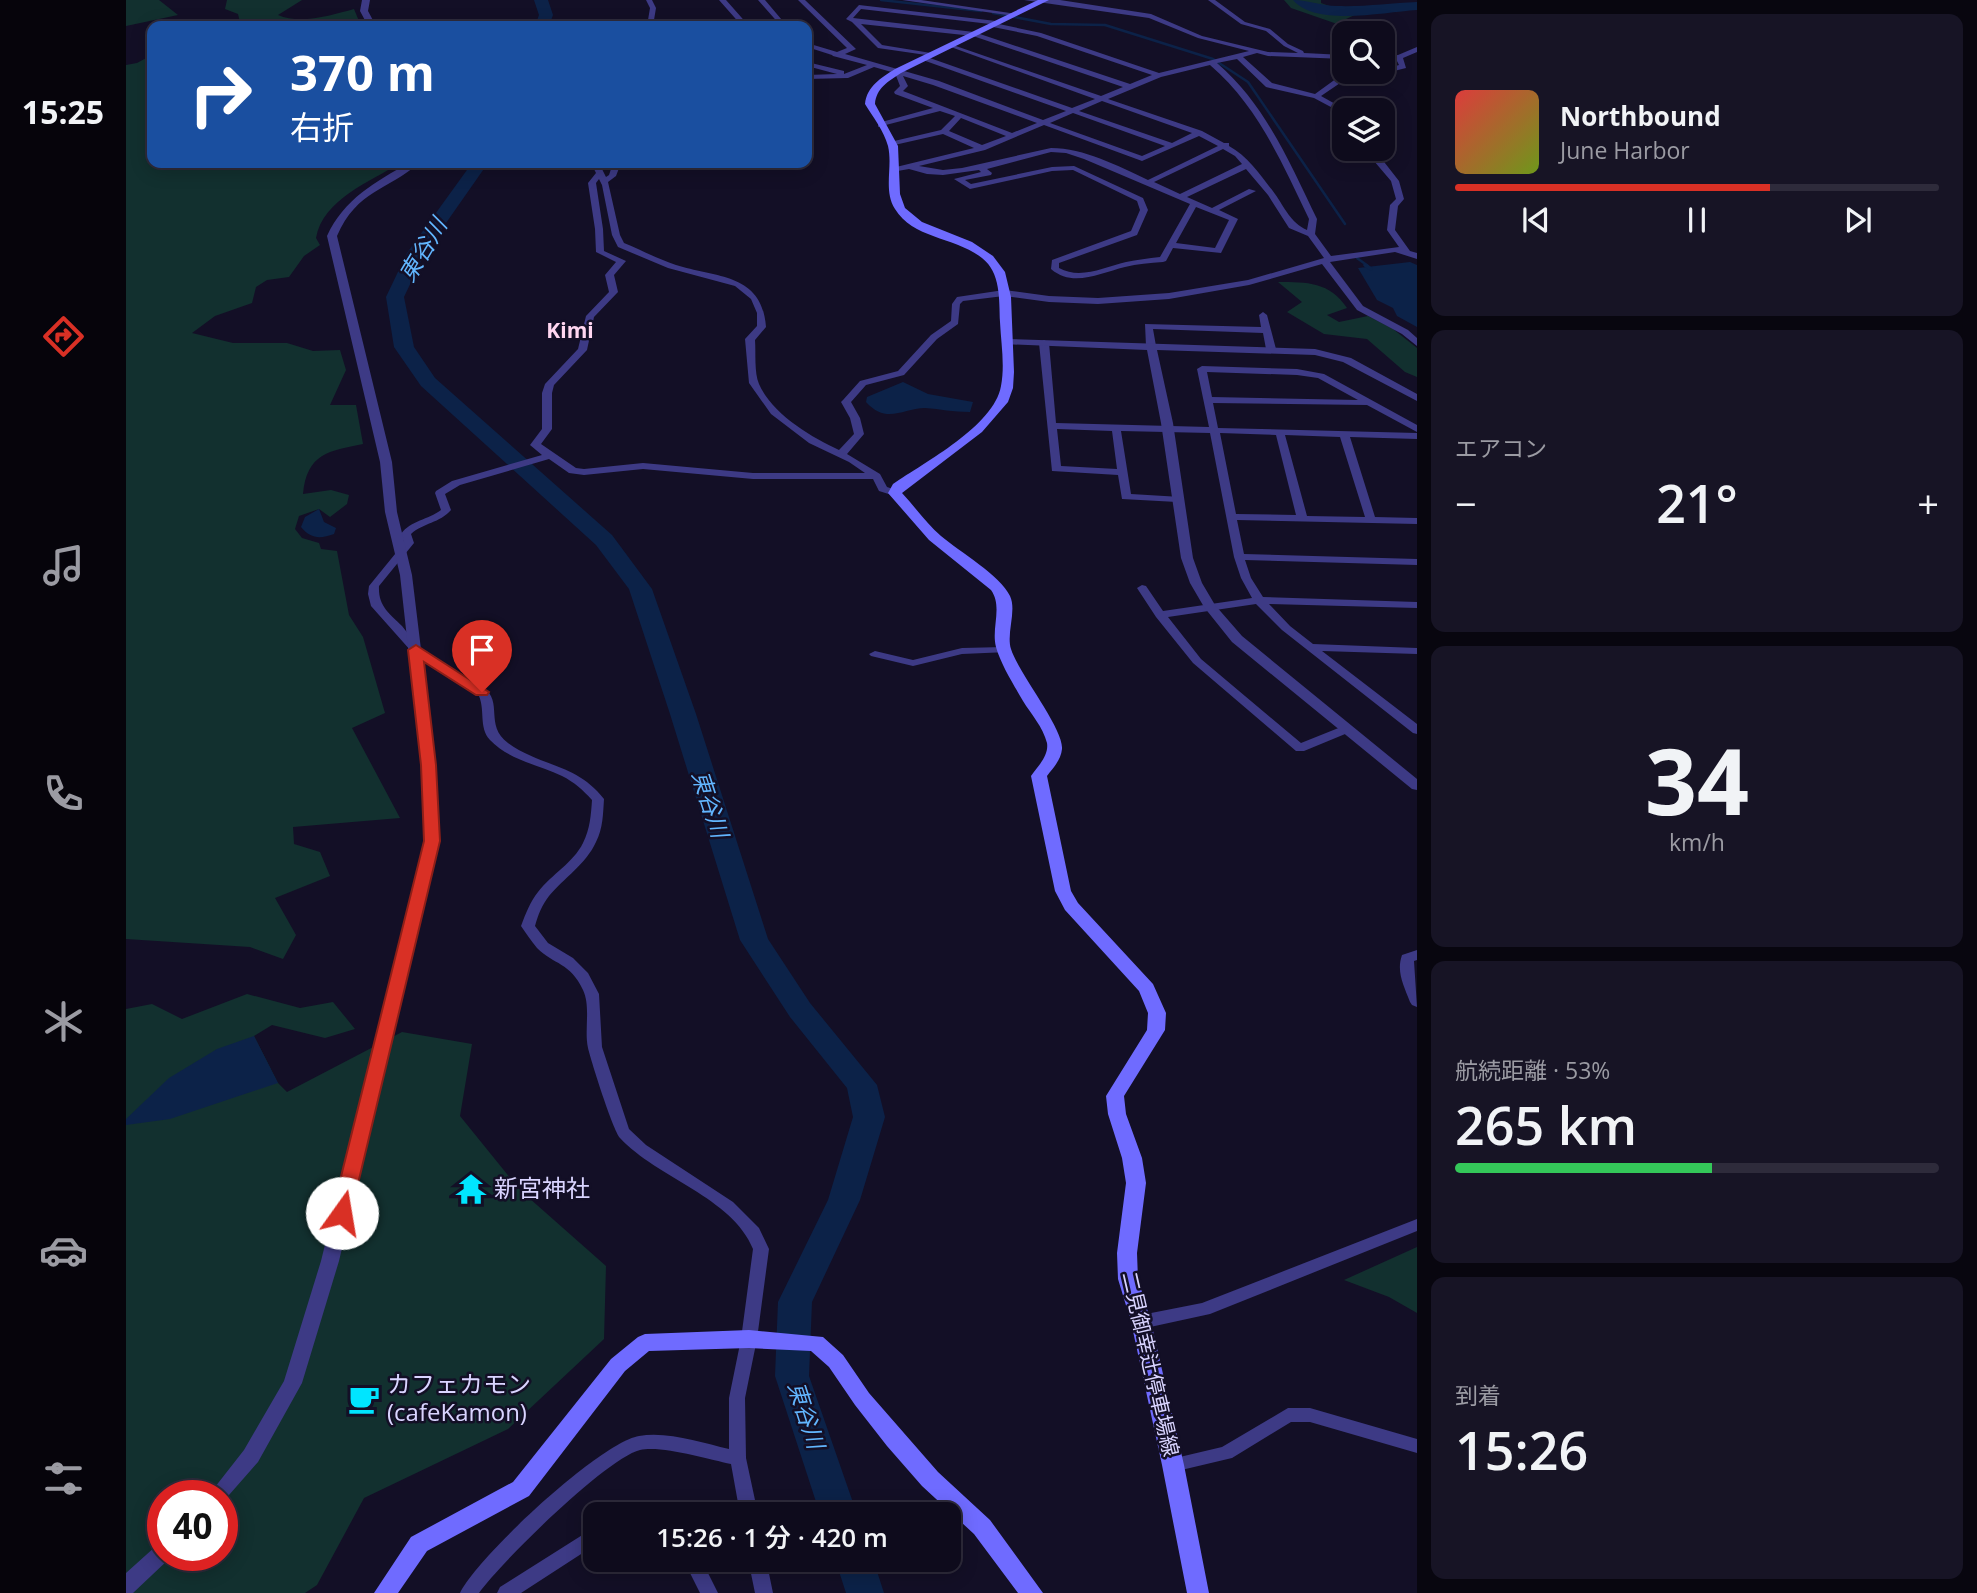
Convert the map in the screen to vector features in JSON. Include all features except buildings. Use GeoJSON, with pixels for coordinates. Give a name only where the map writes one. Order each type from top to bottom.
{"type":"FeatureCollection","features":[{"type":"Feature","properties":{"kind":"main road"},"geometry":{"type":"LineString","coordinates":[[895,494],[898,487],[973,432],[999,407],[1007,388],[1004,293],[1002,277],[989,258],[975,248],[925,227],[900,208],[894,192],[893,144],[881,125],[870,97],[880,83],[898,71],[1043,1]]}},
{"type":"Feature","properties":{"kind":"main road","name":"二見御幸辻停車場線"},"geometry":{"type":"LineString","coordinates":[[895,494],[934,537],[996,587],[1004,598],[1004,650],[1030,700],[1048,726],[1055,745],[1053,757],[1039,776],[1062,891],[1071,906],[1147,988],[1157,1013],[1156,1030],[1115,1096],[1117,1114],[1132,1158],[1136,1183],[1127,1253],[1128,1279],[1141,1322],[1173,1465],[1198,1593]]}},
{"type":"Feature","properties":{"kind":"main road"},"geometry":{"type":"LineString","coordinates":[[385,1593],[419,1544],[521,1489],[618,1365],[645,1343],[749,1339],[816,1343],[836,1361],[862,1399],[930,1479],[982,1527],[1032,1593]]}},
{"type":"Feature","properties":{"kind":"street"},"geometry":{"type":"LineString","coordinates":[[366,0],[364,11],[369,21]]}},
{"type":"Feature","properties":{"kind":"street"},"geometry":{"type":"LineString","coordinates":[[649,0],[653,8],[651,21]]}},
{"type":"Feature","properties":{"kind":"street"},"geometry":{"type":"LineString","coordinates":[[722,0],[741,21]]}},
{"type":"Feature","properties":{"kind":"street"},"geometry":{"type":"LineString","coordinates":[[761,0],[780,21]]}},
{"type":"Feature","properties":{"kind":"street"},"geometry":{"type":"LineString","coordinates":[[801,0],[852,49],[834,55]]}},
{"type":"Feature","properties":{"kind":"street"},"geometry":{"type":"LineString","coordinates":[[905,0],[1004,19],[1039,34],[1159,75]]}},
{"type":"Feature","properties":{"kind":"street"},"geometry":{"type":"LineString","coordinates":[[1027,0],[1060,2],[1151,16],[1200,37],[1259,51],[1332,56]]}},
{"type":"Feature","properties":{"kind":"street"},"geometry":{"type":"LineString","coordinates":[[1211,0],[1211,3],[1224,8],[1243,23],[1268,30],[1286,45],[1308,55]]}},
{"type":"Feature","properties":{"kind":"street"},"geometry":{"type":"LineString","coordinates":[[1004,19],[859,7],[849,19],[974,34],[1129,87]]}},
{"type":"Feature","properties":{"kind":"street"},"geometry":{"type":"LineString","coordinates":[[855,21],[880,47],[929,56],[1072,111],[1171,145]]}},
{"type":"Feature","properties":{"kind":"street"},"geometry":{"type":"LineString","coordinates":[[951,46],[1199,133],[1226,145],[1238,154],[1271,194],[1292,226],[1311,234]]}},
{"type":"Feature","properties":{"kind":"street"},"geometry":{"type":"LineString","coordinates":[[812,47],[898,71],[1142,159],[1199,133]]}},
{"type":"Feature","properties":{"kind":"street"},"geometry":{"type":"LineString","coordinates":[[1395,57],[1417,49]]}},
{"type":"Feature","properties":{"kind":"street"},"geometry":{"type":"LineString","coordinates":[[895,170],[982,148],[1159,75],[1259,51]]}},
{"type":"Feature","properties":{"kind":"street"},"geometry":{"type":"LineString","coordinates":[[1236,57],[1269,85],[1316,96],[1332,105]]}},
{"type":"Feature","properties":{"kind":"street"},"geometry":{"type":"LineString","coordinates":[[1395,68],[1403,66],[1399,57]]}},
{"type":"Feature","properties":{"kind":"street"},"geometry":{"type":"LineString","coordinates":[[1213,62],[1254,110],[1288,167],[1312,219],[1311,234],[1360,308],[1405,332],[1417,343]]}},
{"type":"Feature","properties":{"kind":"street"},"geometry":{"type":"LineString","coordinates":[[812,77],[848,76],[874,64]]}},
{"type":"Feature","properties":{"kind":"street"},"geometry":{"type":"LineString","coordinates":[[812,65],[848,76]]}},
{"type":"Feature","properties":{"kind":"street"},"geometry":{"type":"LineString","coordinates":[[898,71],[904,86],[898,92],[1010,135]]}},
{"type":"Feature","properties":{"kind":"street"},"geometry":{"type":"LineString","coordinates":[[1316,96],[1334,84]]}},
{"type":"Feature","properties":{"kind":"street"},"geometry":{"type":"LineString","coordinates":[[881,125],[942,108]]}},
{"type":"Feature","properties":{"kind":"street"},"geometry":{"type":"LineString","coordinates":[[893,144],[944,132],[959,116]]}},
{"type":"Feature","properties":{"kind":"street"},"geometry":{"type":"LineString","coordinates":[[944,132],[982,148]]}},
{"type":"Feature","properties":{"kind":"street"},"geometry":{"type":"LineString","coordinates":[[1149,182],[1226,145]]}},
{"type":"Feature","properties":{"kind":"street"},"geometry":{"type":"LineString","coordinates":[[912,167],[944,172],[1059,150],[1074,153],[1149,182],[1194,204],[1234,219],[1218,251],[1170,244]]}},
{"type":"Feature","properties":{"kind":"street"},"geometry":{"type":"LineString","coordinates":[[1379,161],[1395,181],[1399,191],[1400,199],[1394,205],[1391,230],[1406,251]]}},
{"type":"Feature","properties":{"kind":"street"},"geometry":{"type":"LineString","coordinates":[[978,166],[988,173],[958,180],[970,187],[1052,169],[1074,168],[1117,188],[1143,205],[1144,211],[1134,233],[1060,259],[1054,265],[1060,272],[1083,276],[1163,259],[1194,204]]}},
{"type":"Feature","properties":{"kind":"street"},"geometry":{"type":"LineString","coordinates":[[1180,197],[1247,166]]}},
{"type":"Feature","properties":{"kind":"street"},"geometry":{"type":"LineString","coordinates":[[231,1480],[251,1456],[293,1383],[330,1261],[432,841],[428,765],[406,575],[391,512],[386,463],[332,236],[337,222],[351,203],[407,168]]}},
{"type":"Feature","properties":{"kind":"street"},"geometry":{"type":"LineString","coordinates":[[601,171],[612,176],[615,168]]}},
{"type":"Feature","properties":{"kind":"street"},"geometry":{"type":"LineString","coordinates":[[601,171],[616,235],[621,244],[671,266],[738,284],[754,298],[761,313],[762,327],[750,339],[754,383],[758,391],[774,412],[790,426],[876,476],[883,489],[895,494]]}},
{"type":"Feature","properties":{"kind":"street"},"geometry":{"type":"LineString","coordinates":[[601,171],[592,183],[600,229],[600,252],[622,261],[609,272],[608,277],[614,292],[590,317],[582,350],[568,362],[547,393],[547,429],[535,445],[573,471],[643,466],[752,476],[876,476]]}},
{"type":"Feature","properties":{"kind":"street"},"geometry":{"type":"LineString","coordinates":[[1211,211],[1252,191]]}},
{"type":"Feature","properties":{"kind":"street"},"geometry":{"type":"LineString","coordinates":[[841,454],[859,435],[855,418],[846,402],[863,383],[901,373],[910,365],[934,337],[955,322],[956,304],[960,299],[1004,293],[1049,299],[1098,301],[1169,296],[1249,282],[1326,259],[1377,251],[1406,251],[1417,256]]}},
{"type":"Feature","properties":{"kind":"street"},"geometry":{"type":"LineString","coordinates":[[1263,315],[1271,349]]}},
{"type":"Feature","properties":{"kind":"street"},"geometry":{"type":"LineString","coordinates":[[1267,330],[1148,326],[1168,429],[1187,558],[1196,583],[1210,607],[1237,639],[1417,786]]}},
{"type":"Feature","properties":{"kind":"street"},"geometry":{"type":"LineString","coordinates":[[1007,342],[1315,352],[1347,360],[1417,398]]}},
{"type":"Feature","properties":{"kind":"street"},"geometry":{"type":"LineString","coordinates":[[1044,343],[1056,469],[1122,472]]}},
{"type":"Feature","properties":{"kind":"street"},"geometry":{"type":"LineString","coordinates":[[1417,429],[1321,376],[1297,372],[1202,369],[1239,557],[1246,578],[1259,600],[1310,647],[1417,730]]}},
{"type":"Feature","properties":{"kind":"street"},"geometry":{"type":"LineString","coordinates":[[1207,400],[1369,403]]}},
{"type":"Feature","properties":{"kind":"street"},"geometry":{"type":"LineString","coordinates":[[1052,426],[1417,436]]}},
{"type":"Feature","properties":{"kind":"street"},"geometry":{"type":"LineString","coordinates":[[1116,428],[1126,496],[1177,499]]}},
{"type":"Feature","properties":{"kind":"street"},"geometry":{"type":"LineString","coordinates":[[1280,433],[1302,518]]}},
{"type":"Feature","properties":{"kind":"street"},"geometry":{"type":"LineString","coordinates":[[1344,434],[1371,520]]}},
{"type":"Feature","properties":{"kind":"street"},"geometry":{"type":"LineString","coordinates":[[548,456],[456,483],[440,493],[446,510],[441,517],[410,528],[407,534],[409,543],[374,586],[375,605],[416,650],[482,692],[489,702],[490,731],[495,738],[511,750],[578,780],[598,799],[599,817],[588,847],[572,869],[542,894],[531,909],[528,926],[543,946],[568,961],[583,976],[592,994],[595,1046],[623,1132],[641,1149],[729,1206],[754,1232],[761,1249],[749,1339],[737,1398],[738,1458],[747,1502]]}},
{"type":"Feature","properties":{"kind":"street"},"geometry":{"type":"LineString","coordinates":[[1230,517],[1417,521]]}},
{"type":"Feature","properties":{"kind":"street"},"geometry":{"type":"LineString","coordinates":[[1239,557],[1417,562]]}},
{"type":"Feature","properties":{"kind":"street"},"geometry":{"type":"LineString","coordinates":[[1142,588],[1197,661],[1300,748],[1346,729]]}},
{"type":"Feature","properties":{"kind":"street"},"geometry":{"type":"LineString","coordinates":[[1160,615],[1259,600],[1417,605]]}},
{"type":"Feature","properties":{"kind":"street"},"geometry":{"type":"LineString","coordinates":[[1310,647],[1417,651]]}},
{"type":"Feature","properties":{"kind":"street"},"geometry":{"type":"LineString","coordinates":[[876,654],[913,663],[962,651],[1004,650]]}},
{"type":"Feature","properties":{"kind":"street"},"geometry":{"type":"LineString","coordinates":[[1417,955],[1407,958],[1405,967],[1417,1002]]}},
{"type":"Feature","properties":{"kind":"street"},"geometry":{"type":"LineString","coordinates":[[1141,1322],[1204,1309],[1417,1225]]}},
{"type":"Feature","properties":{"kind":"street"},"geometry":{"type":"LineString","coordinates":[[1173,1465],[1226,1453],[1288,1415],[1310,1415],[1417,1446]]}},
{"type":"Feature","properties":{"kind":"street"},"geometry":{"type":"LineString","coordinates":[[469,1593],[497,1556],[602,1464],[636,1443],[654,1443],[738,1458]]}},
{"type":"Feature","properties":{"kind":"street"},"geometry":{"type":"LineString","coordinates":[[506,1593],[583,1543]]}},
{"type":"Feature","properties":{"kind":"street"},"geometry":{"type":"LineString","coordinates":[[126,1586],[147,1567]]}},
{"type":"Feature","properties":{"kind":"street"},"geometry":{"type":"LineString","coordinates":[[698,1572],[709,1593]]}},
{"type":"Feature","properties":{"kind":"street"},"geometry":{"type":"LineString","coordinates":[[760,1572],[764,1593]]}},
{"type":"Feature","properties":{"kind":"green space"},"geometry":{"type":"Polygon","coordinates":[[[126,0],[159,0],[178,15],[147,21],[126,26],[126,0]]]}},
{"type":"Feature","properties":{"kind":"green space"},"geometry":{"type":"Polygon","coordinates":[[[227,0],[302,0],[278,15],[296,19],[316,18],[354,9],[359,21],[240,21],[238,14],[225,9],[227,0]]]}},
{"type":"Feature","properties":{"kind":"green space"},"geometry":{"type":"Polygon","coordinates":[[[1284,0],[1321,0],[1321,3],[1333,7],[1365,7],[1370,13],[1359,13],[1346,19],[1347,21],[1332,22],[1291,8],[1284,0]]]}},
{"type":"Feature","properties":{"kind":"green space"},"geometry":{"type":"Polygon","coordinates":[[[1396,4],[1417,5],[1375,7],[1396,4]]]}},
{"type":"Feature","properties":{"kind":"green space"},"geometry":{"type":"Polygon","coordinates":[[[147,58],[147,168],[391,168],[349,193],[328,212],[320,224],[316,238],[320,245],[304,256],[289,277],[267,280],[256,287],[252,303],[215,316],[192,333],[233,343],[287,343],[313,351],[340,350],[346,370],[330,405],[356,405],[363,444],[330,452],[315,462],[305,480],[303,494],[331,490],[349,495],[347,504],[330,517],[319,509],[299,516],[295,529],[302,538],[319,543],[321,549],[337,551],[349,615],[363,637],[385,713],[352,728],[400,818],[293,827],[294,844],[320,852],[330,876],[275,898],[296,935],[283,959],[250,947],[126,939],[126,65],[147,58]]]}},
{"type":"Feature","properties":{"kind":"green space"},"geometry":{"type":"Polygon","coordinates":[[[1278,282],[1308,283],[1333,293],[1347,308],[1327,315],[1339,322],[1368,316],[1393,329],[1417,348],[1417,377],[1405,372],[1367,339],[1324,334],[1287,312],[1302,302],[1278,282]]]}},
{"type":"Feature","properties":{"kind":"green space"},"geometry":{"type":"Polygon","coordinates":[[[247,994],[300,1008],[333,1002],[355,1029],[325,1038],[272,1025],[254,1036],[278,1083],[287,1092],[402,1032],[472,1044],[460,1116],[520,1190],[606,1266],[604,1339],[508,1429],[364,1498],[317,1585],[305,1593],[126,1593],[126,1009],[152,1004],[182,1019],[247,994]]]}},
{"type":"Feature","properties":{"kind":"green space"},"geometry":{"type":"Polygon","coordinates":[[[1417,1247],[1417,1313],[1389,1297],[1344,1280],[1417,1247]]]}},
{"type":"Feature","properties":{"kind":"water"},"geometry":{"type":"Polygon","coordinates":[[[1410,262],[1417,265],[1417,327],[1397,316],[1393,308],[1377,300],[1358,268],[1410,262]]]}},
{"type":"Feature","properties":{"kind":"water"},"geometry":{"type":"Polygon","coordinates":[[[903,382],[928,394],[973,402],[970,412],[925,408],[888,414],[881,413],[866,402],[867,397],[903,382]]]}},
{"type":"Feature","properties":{"kind":"water"},"geometry":{"type":"Polygon","coordinates":[[[319,509],[324,522],[336,528],[334,534],[316,537],[301,527],[305,517],[319,509]]]}},
{"type":"Feature","properties":{"kind":"water"},"geometry":{"type":"Polygon","coordinates":[[[254,1036],[278,1083],[170,1119],[126,1125],[126,1119],[169,1078],[217,1049],[254,1036]]]}},
{"type":"Feature","properties":{"kind":"waterway","name":"東谷川"},"geometry":{"type":"LineString","coordinates":[[541,0],[546,15],[544,21]]}},
{"type":"Feature","properties":{"kind":"waterway"},"geometry":{"type":"LineString","coordinates":[[881,0],[981,11]]}},
{"type":"Feature","properties":{"kind":"waterway"},"geometry":{"type":"LineString","coordinates":[[1300,0],[1309,6],[1337,11],[1417,6]]}},
{"type":"Feature","properties":{"kind":"waterway"},"geometry":{"type":"LineString","coordinates":[[993,13],[1051,24],[1105,25],[1213,59],[1248,82],[1345,224]]}},
{"type":"Feature","properties":{"kind":"waterway","name":"東谷川"},"geometry":{"type":"LineString","coordinates":[[476,168],[416,253],[395,297],[404,347],[428,382],[604,540],[640,589],[683,714],[754,940],[800,1010],[862,1085],[869,1117],[844,1200],[795,1302],[792,1376],[835,1502]]}},
{"type":"Feature","properties":{"kind":"waterway"},"geometry":{"type":"LineString","coordinates":[[1357,258],[1368,266]]}},
{"type":"Feature","properties":{"kind":"waterway"},"geometry":{"type":"LineString","coordinates":[[1365,265],[1371,269]]}},
{"type":"Feature","properties":{"kind":"waterway","name":"東谷川"},"geometry":{"type":"LineString","coordinates":[[858,1572],[865,1593]]}},
{"type":"Feature","properties":{"kind":"place","name":"新宮神社"},"geometry":{"type":"Point","coordinates":[471,1189]}},
{"type":"Feature","properties":{"kind":"place","name":"カフェカモン (cafeKamon)"},"geometry":{"type":"Point","coordinates":[364,1399]}},
{"type":"Feature","properties":{"kind":"district","name":"Kimi"},"geometry":{"type":"Point","coordinates":[570,331]}},
{"type":"Feature","properties":{"kind":"route"},"geometry":{"type":"LineString","coordinates":[[342,1213],[432,841],[428,765],[416,650],[482,692]]}}]}
